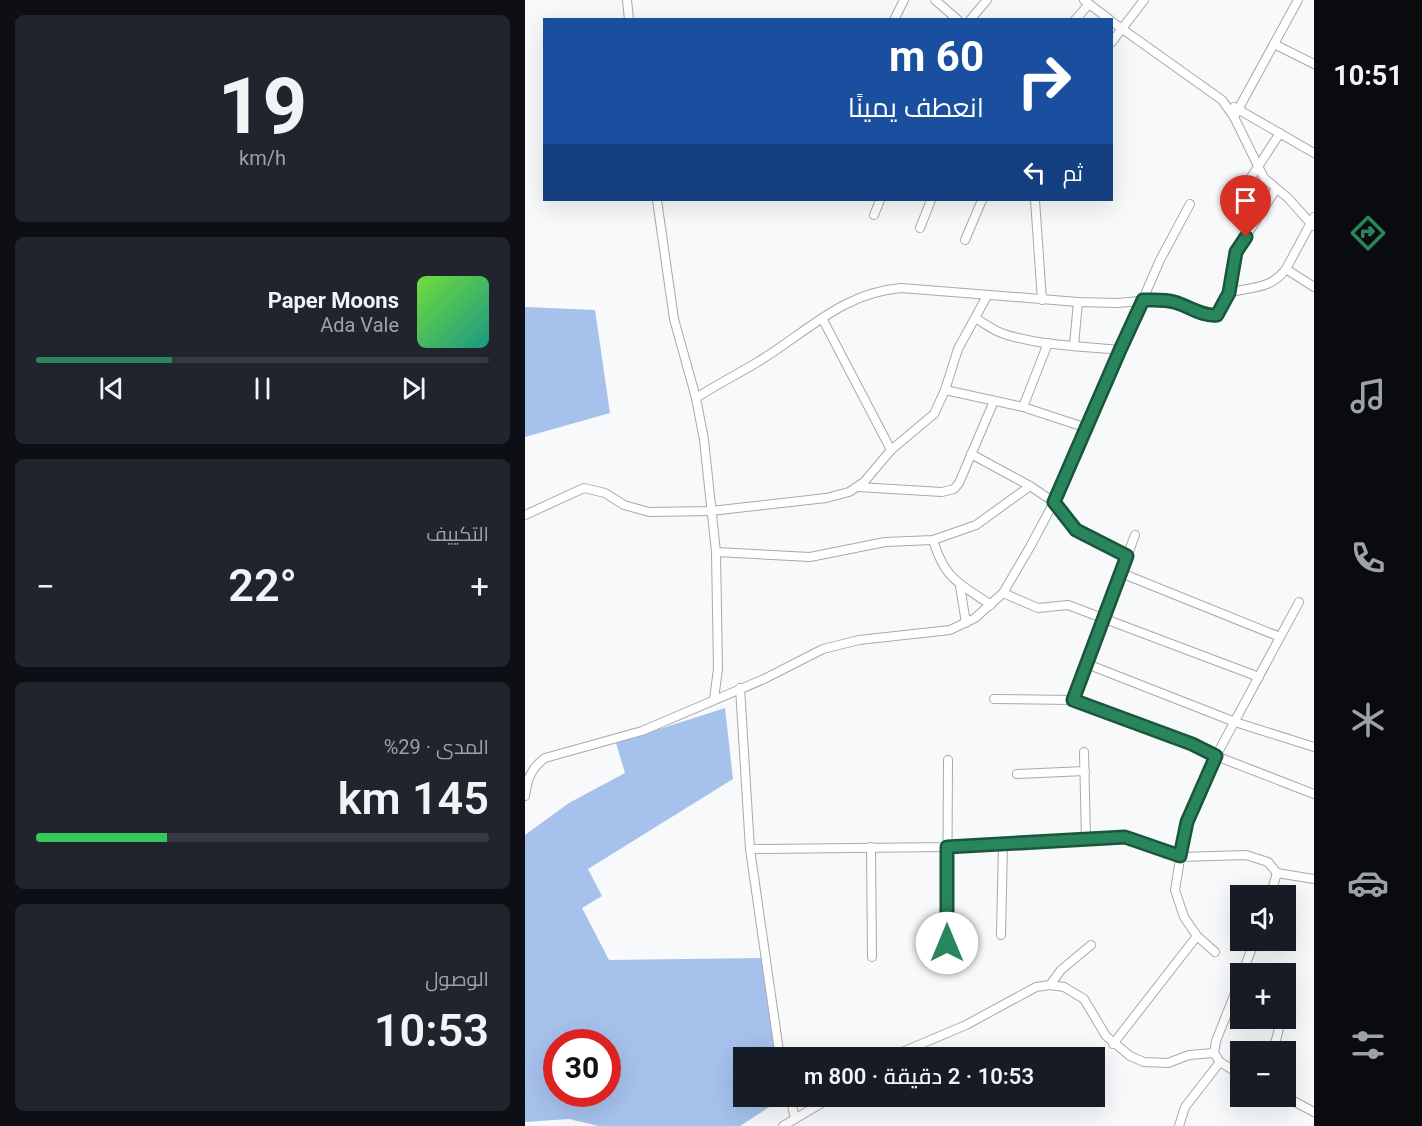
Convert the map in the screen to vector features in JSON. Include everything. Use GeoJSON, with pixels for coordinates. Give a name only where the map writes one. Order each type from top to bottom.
{"type":"FeatureCollection","features":[{"type":"Feature","properties":{"kind":"street"},"geometry":{"type":"LineString","coordinates":[[627,0],[629,18]]}},
{"type":"Feature","properties":{"kind":"street"},"geometry":{"type":"LineString","coordinates":[[895,18],[904,0]]}},
{"type":"Feature","properties":{"kind":"street"},"geometry":{"type":"LineString","coordinates":[[935,0],[955,18]]}},
{"type":"Feature","properties":{"kind":"street"},"geometry":{"type":"LineString","coordinates":[[972,18],[987,0]]}},
{"type":"Feature","properties":{"kind":"street"},"geometry":{"type":"LineString","coordinates":[[1113,40],[1145,0]]}},
{"type":"Feature","properties":{"kind":"street"},"geometry":{"type":"LineString","coordinates":[[1236,113],[1298,0]]}},
{"type":"Feature","properties":{"kind":"street"},"geometry":{"type":"LineString","coordinates":[[1076,18],[1086,2],[1108,18]]}},
{"type":"Feature","properties":{"kind":"street"},"geometry":{"type":"LineString","coordinates":[[1113,22],[1222,100],[1236,113],[1280,133],[1314,153]]}},
{"type":"Feature","properties":{"kind":"street"},"geometry":{"type":"LineString","coordinates":[[1274,44],[1314,64]]}},
{"type":"Feature","properties":{"kind":"street"},"geometry":{"type":"LineString","coordinates":[[1229,293],[1265,286],[1280,277],[1313,222],[1264,178],[1257,167],[1236,113]]}},
{"type":"Feature","properties":{"kind":"street"},"geometry":{"type":"LineString","coordinates":[[1242,190],[1280,133]]}},
{"type":"Feature","properties":{"kind":"street"},"geometry":{"type":"LineString","coordinates":[[696,398],[726,378],[756,363],[849,301],[883,289],[901,288],[1078,303],[1117,303],[1163,299],[1213,316],[1220,313],[1229,293],[1236,252],[1276,189]]}},
{"type":"Feature","properties":{"kind":"street"},"geometry":{"type":"LineString","coordinates":[[657,201],[674,319],[696,398],[704,440],[716,552],[718,669],[714,699]]}},
{"type":"Feature","properties":{"kind":"street"},"geometry":{"type":"LineString","coordinates":[[874,215],[880,201]]}},
{"type":"Feature","properties":{"kind":"street"},"geometry":{"type":"LineString","coordinates":[[920,228],[931,201]]}},
{"type":"Feature","properties":{"kind":"street"},"geometry":{"type":"LineString","coordinates":[[965,240],[982,201]]}},
{"type":"Feature","properties":{"kind":"street"},"geometry":{"type":"LineString","coordinates":[[1035,201],[1042,300]]}},
{"type":"Feature","properties":{"kind":"street"},"geometry":{"type":"LineString","coordinates":[[525,796],[527,781],[536,765],[545,758],[642,731],[764,679],[804,658],[842,644],[900,634],[950,630],[966,623],[991,604],[1003,593],[1031,547],[1054,502],[1160,260],[1190,204]]}},
{"type":"Feature","properties":{"kind":"street"},"geometry":{"type":"LineString","coordinates":[[1286,269],[1314,287]]}},
{"type":"Feature","properties":{"kind":"street"},"geometry":{"type":"LineString","coordinates":[[858,487],[891,450],[934,414],[945,390],[958,349],[987,296]]}},
{"type":"Feature","properties":{"kind":"street"},"geometry":{"type":"LineString","coordinates":[[1074,345],[1078,303]]}},
{"type":"Feature","properties":{"kind":"street"},"geometry":{"type":"LineString","coordinates":[[822,318],[891,450]]}},
{"type":"Feature","properties":{"kind":"street"},"geometry":{"type":"LineString","coordinates":[[975,318],[1003,334],[1048,343],[1120,350]]}},
{"type":"Feature","properties":{"kind":"street"},"geometry":{"type":"LineString","coordinates":[[1023,407],[1048,343]]}},
{"type":"Feature","properties":{"kind":"street"},"geometry":{"type":"LineString","coordinates":[[945,390],[1023,407],[1087,428]]}},
{"type":"Feature","properties":{"kind":"street"},"geometry":{"type":"LineString","coordinates":[[525,515],[585,488],[605,493],[624,505],[649,512],[711,511],[826,498],[858,487],[950,491],[957,487],[994,400]]}},
{"type":"Feature","properties":{"kind":"street"},"geometry":{"type":"LineString","coordinates":[[971,454],[1030,486],[1054,502],[1076,530],[1127,556]]}},
{"type":"Feature","properties":{"kind":"street"},"geometry":{"type":"LineString","coordinates":[[716,552],[810,557],[885,542],[933,540],[976,525],[1030,486]]}},
{"type":"Feature","properties":{"kind":"street"},"geometry":{"type":"LineString","coordinates":[[1073,700],[1135,535]]}},
{"type":"Feature","properties":{"kind":"street"},"geometry":{"type":"LineString","coordinates":[[933,540],[946,571],[960,586],[991,604]]}},
{"type":"Feature","properties":{"kind":"street"},"geometry":{"type":"LineString","coordinates":[[1121,573],[1280,637]]}},
{"type":"Feature","properties":{"kind":"street"},"geometry":{"type":"LineString","coordinates":[[960,586],[966,623]]}},
{"type":"Feature","properties":{"kind":"street"},"geometry":{"type":"LineString","coordinates":[[1003,593],[1038,608],[1068,605],[1259,677]]}},
{"type":"Feature","properties":{"kind":"street"},"geometry":{"type":"LineString","coordinates":[[1215,951],[1197,936],[1184,917],[1175,890],[1187,822],[1216,756],[1299,602]]}},
{"type":"Feature","properties":{"kind":"street"},"geometry":{"type":"LineString","coordinates":[[1087,664],[1235,722],[1314,747]]}},
{"type":"Feature","properties":{"kind":"street"},"geometry":{"type":"LineString","coordinates":[[740,688],[750,849],[778,1047]]}},
{"type":"Feature","properties":{"kind":"street"},"geometry":{"type":"LineString","coordinates":[[994,699],[1073,700],[1192,744],[1216,756],[1314,794]]}},
{"type":"Feature","properties":{"kind":"street"},"geometry":{"type":"LineString","coordinates":[[1084,752],[1086,839]]}},
{"type":"Feature","properties":{"kind":"street"},"geometry":{"type":"LineString","coordinates":[[947,943],[948,760]]}},
{"type":"Feature","properties":{"kind":"street"},"geometry":{"type":"LineString","coordinates":[[1017,774],[1085,771]]}},
{"type":"Feature","properties":{"kind":"street"},"geometry":{"type":"LineString","coordinates":[[750,849],[947,847],[1125,837],[1180,856],[1246,855],[1268,862],[1277,873],[1314,879]]}},
{"type":"Feature","properties":{"kind":"street"},"geometry":{"type":"LineString","coordinates":[[1001,935],[1003,844]]}},
{"type":"Feature","properties":{"kind":"street"},"geometry":{"type":"LineString","coordinates":[[871,847],[872,957]]}},
{"type":"Feature","properties":{"kind":"street"},"geometry":{"type":"LineString","coordinates":[[1273,885],[1277,873]]}},
{"type":"Feature","properties":{"kind":"street"},"geometry":{"type":"LineString","coordinates":[[1113,1044],[1197,936]]}},
{"type":"Feature","properties":{"kind":"street"},"geometry":{"type":"LineString","coordinates":[[1050,985],[1061,970],[1091,945]]}},
{"type":"Feature","properties":{"kind":"street"},"geometry":{"type":"LineString","coordinates":[[914,1047],[966,1025],[1036,987],[1050,985],[1064,987],[1084,999],[1106,1036],[1129,1056],[1144,1062],[1168,1063],[1189,1054],[1214,1053]]}},
{"type":"Feature","properties":{"kind":"street"},"geometry":{"type":"LineString","coordinates":[[1230,1007],[1214,1053],[1220,1062],[1230,1068]]}},
{"type":"Feature","properties":{"kind":"street"},"geometry":{"type":"LineString","coordinates":[[1179,1126],[1185,1107],[1220,1062]]}},
{"type":"Feature","properties":{"kind":"street"},"geometry":{"type":"LineString","coordinates":[[1296,1102],[1314,1112]]}},
{"type":"Feature","properties":{"kind":"street"},"geometry":{"type":"LineString","coordinates":[[792,1107],[795,1119]]}},
{"type":"Feature","properties":{"kind":"street"},"geometry":{"type":"LineString","coordinates":[[783,1126],[813,1107]]}},
{"type":"Feature","properties":{"kind":"shaded area"},"geometry":{"type":"Polygon","coordinates":[[[525,307],[595,310],[610,413],[525,437],[525,307]]]}},
{"type":"Feature","properties":{"kind":"shaded area"},"geometry":{"type":"Polygon","coordinates":[[[725,708],[733,779],[588,869],[602,896],[582,908],[609,960],[764,958],[779,1047],[733,1047],[733,1107],[769,1107],[740,1126],[599,1126],[569,1119],[525,1122],[525,835],[569,803],[625,773],[616,743],[725,708]]]}},
{"type":"Feature","properties":{"kind":"route"},"geometry":{"type":"LineString","coordinates":[[947,943],[947,847],[1125,837],[1180,856],[1187,822],[1199,790],[1216,756],[1192,744],[1073,700],[1127,556],[1076,530],[1054,502],[1143,300],[1163,299],[1209,316],[1217,315],[1229,293],[1236,252],[1246,237]]}}]}
